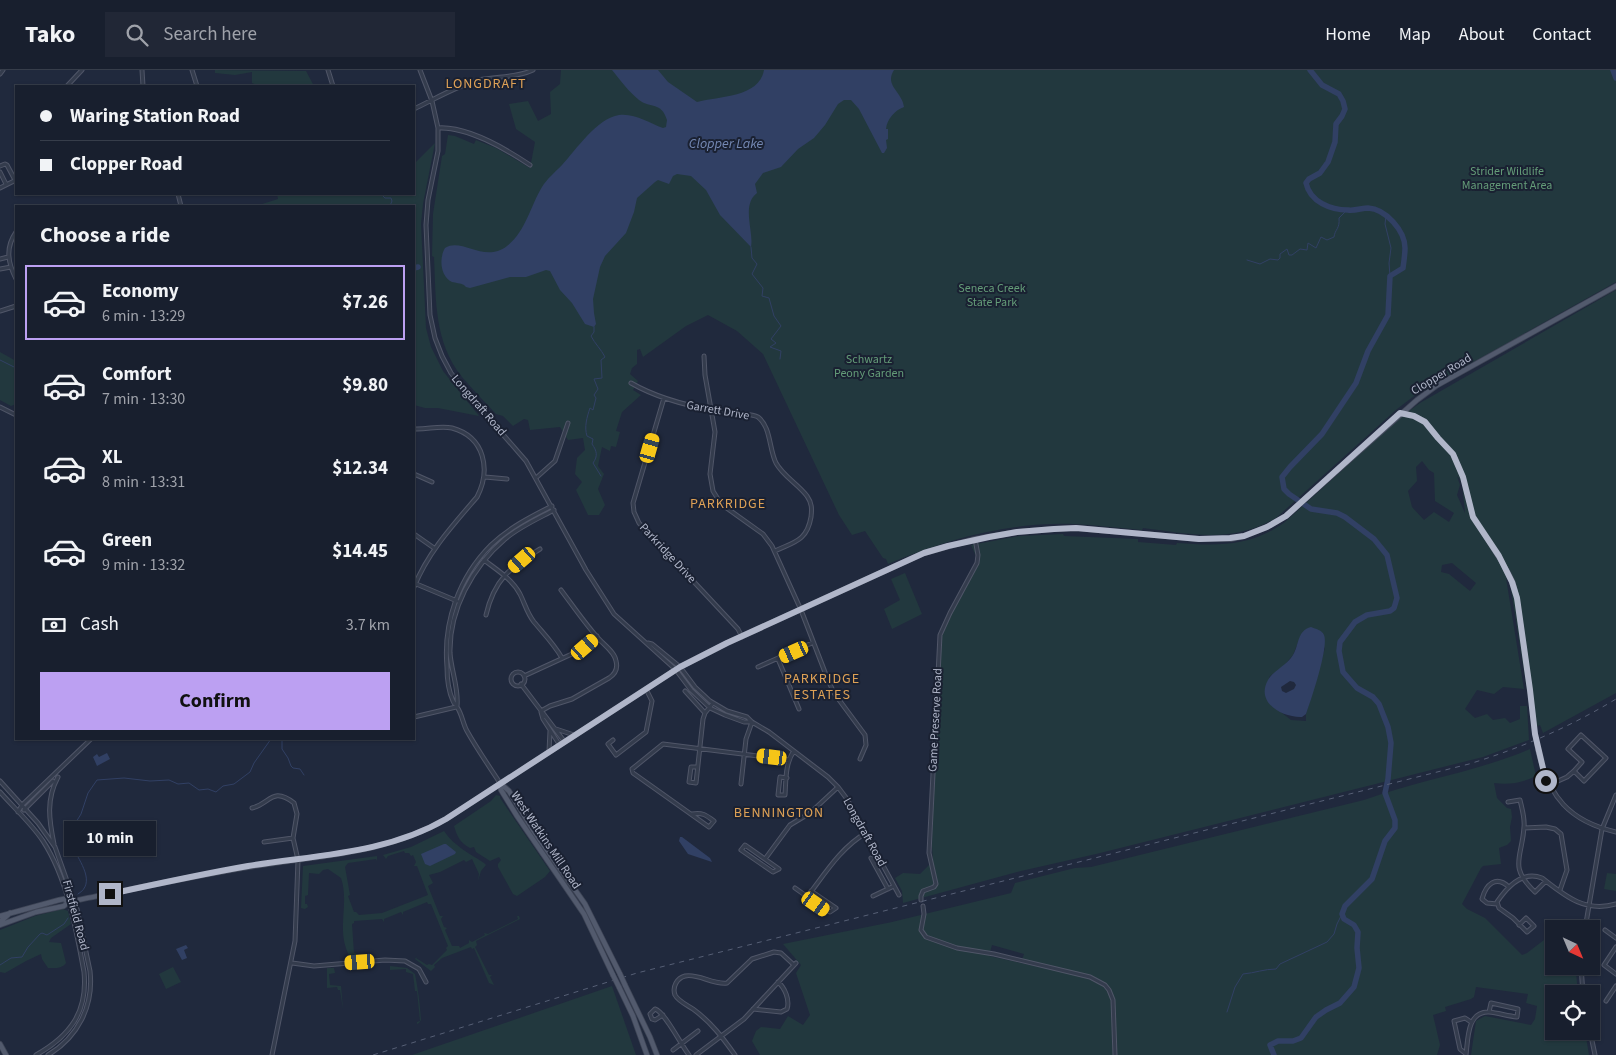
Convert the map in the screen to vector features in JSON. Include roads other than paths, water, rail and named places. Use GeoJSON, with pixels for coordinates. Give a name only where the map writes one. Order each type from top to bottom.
{"type":"FeatureCollection","features":[{"type":"Feature","properties":{"kind":"main road","name":"Clopper Road"},"geometry":{"type":"LineString","coordinates":[[0,924],[36,912],[64,906],[68,902],[187,877],[379,847],[410,837],[446,819],[678,668],[742,636],[901,563],[948,546],[1017,532],[1076,528],[1199,539],[1244,536],[1267,527],[1286,516],[1400,413],[1436,386],[1616,286]]}},
{"type":"Feature","properties":{"kind":"main road","name":"West Watkins Mill Road"},"geometry":{"type":"LineString","coordinates":[[500,783],[509,791],[535,833],[585,904],[657,1055]]}},
{"type":"Feature","properties":{"kind":"main road","name":"West Watkins Mill Road"},"geometry":{"type":"LineString","coordinates":[[500,783],[501,790],[517,816],[584,914],[633,1016],[647,1055]]}},
{"type":"Feature","properties":{"kind":"main road","name":"Clopper Road"},"geometry":{"type":"LineString","coordinates":[[0,916],[59,900],[64,899],[68,902]]}},
{"type":"Feature","properties":{"kind":"main road"},"geometry":{"type":"LineString","coordinates":[[0,924],[11,912]]}},
{"type":"Feature","properties":{"kind":"main road"},"geometry":{"type":"LineString","coordinates":[[0,1044],[6,1055]]}},
{"type":"Feature","properties":{"kind":"street"},"geometry":{"type":"LineString","coordinates":[[0,74],[3,70]]}},
{"type":"Feature","properties":{"kind":"street"},"geometry":{"type":"LineString","coordinates":[[68,85],[82,70]]}},
{"type":"Feature","properties":{"kind":"street"},"geometry":{"type":"LineString","coordinates":[[142,70],[143,85]]}},
{"type":"Feature","properties":{"kind":"street"},"geometry":{"type":"LineString","coordinates":[[192,70],[197,85]]}},
{"type":"Feature","properties":{"kind":"street"},"geometry":{"type":"LineString","coordinates":[[328,70],[332,85]]}},
{"type":"Feature","properties":{"kind":"street","name":"Longdraft Road"},"geometry":{"type":"LineString","coordinates":[[420,70],[432,100],[438,128],[438,151],[428,200],[426,225],[430,315],[435,338],[451,373],[518,450],[553,508],[600,595],[614,614],[647,642],[649,647],[678,668],[713,704],[727,711],[747,717],[794,751],[838,787],[847,799],[899,895]]}},
{"type":"Feature","properties":{"kind":"street"},"geometry":{"type":"LineString","coordinates":[[415,108],[476,81],[526,73],[533,70]]}},
{"type":"Feature","properties":{"kind":"street"},"geometry":{"type":"LineString","coordinates":[[438,128],[447,127],[480,138],[506,150],[530,165]]}},
{"type":"Feature","properties":{"kind":"street"},"geometry":{"type":"LineString","coordinates":[[0,166],[6,164],[15,178]]}},
{"type":"Feature","properties":{"kind":"street"},"geometry":{"type":"LineString","coordinates":[[0,172],[6,184]]}},
{"type":"Feature","properties":{"kind":"street"},"geometry":{"type":"LineString","coordinates":[[0,188],[15,180]]}},
{"type":"Feature","properties":{"kind":"street"},"geometry":{"type":"LineString","coordinates":[[15,234],[9,246],[8,257],[15,277]]}},
{"type":"Feature","properties":{"kind":"street"},"geometry":{"type":"LineString","coordinates":[[0,259],[8,257]]}},
{"type":"Feature","properties":{"kind":"street"},"geometry":{"type":"LineString","coordinates":[[0,269],[11,267]]}},
{"type":"Feature","properties":{"kind":"street"},"geometry":{"type":"LineString","coordinates":[[0,311],[15,306]]}},
{"type":"Feature","properties":{"kind":"street"},"geometry":{"type":"LineString","coordinates":[[704,356],[705,375],[715,432],[710,474],[713,491],[721,504],[763,534],[775,551],[834,693],[865,735],[866,745],[860,759]]}},
{"type":"Feature","properties":{"kind":"street","name":"Garrett Drive"},"geometry":{"type":"LineString","coordinates":[[631,383],[646,392],[664,398],[711,410],[751,415],[760,418],[766,428],[771,451],[777,464],[784,474],[806,495],[810,502],[810,519],[805,535],[798,541],[775,551]]}},
{"type":"Feature","properties":{"kind":"street","name":"Parkridge Drive"},"geometry":{"type":"LineString","coordinates":[[664,398],[633,503],[635,516],[639,524],[738,629],[742,636]]}},
{"type":"Feature","properties":{"kind":"street"},"geometry":{"type":"LineString","coordinates":[[0,407],[15,414]]}},
{"type":"Feature","properties":{"kind":"street"},"geometry":{"type":"LineString","coordinates":[[1400,413],[1414,416],[1425,422],[1453,454],[1463,477],[1473,517],[1510,577],[1517,598],[1538,751],[1549,785],[1556,797],[1574,815],[1602,829],[1616,832]]}},
{"type":"Feature","properties":{"kind":"street"},"geometry":{"type":"LineString","coordinates":[[536,478],[555,461],[568,423]]}},
{"type":"Feature","properties":{"kind":"street"},"geometry":{"type":"LineString","coordinates":[[415,429],[445,427],[462,432],[469,437],[480,451],[484,459],[485,477],[477,497],[434,548],[415,583]]}},
{"type":"Feature","properties":{"kind":"street"},"geometry":{"type":"LineString","coordinates":[[415,474],[432,482]]}},
{"type":"Feature","properties":{"kind":"street"},"geometry":{"type":"LineString","coordinates":[[485,477],[507,479]]}},
{"type":"Feature","properties":{"kind":"street"},"geometry":{"type":"LineString","coordinates":[[458,601],[484,560],[512,534],[553,508]]}},
{"type":"Feature","properties":{"kind":"street"},"geometry":{"type":"LineString","coordinates":[[500,783],[468,731],[457,706],[453,702],[448,681],[446,654],[448,629],[469,574],[491,545],[516,526],[553,508]]}},
{"type":"Feature","properties":{"kind":"street"},"geometry":{"type":"LineString","coordinates":[[415,535],[434,548]]}},
{"type":"Feature","properties":{"kind":"street","name":"Game Preserve Road"},"geometry":{"type":"LineString","coordinates":[[921,900],[922,893],[934,887],[936,882],[929,854],[940,635],[977,563],[978,555],[975,540]]}},
{"type":"Feature","properties":{"kind":"street"},"geometry":{"type":"LineString","coordinates":[[486,615],[493,592],[504,575],[540,548]]}},
{"type":"Feature","properties":{"kind":"street"},"geometry":{"type":"LineString","coordinates":[[484,560],[504,575],[519,593],[529,614],[551,640],[562,658]]}},
{"type":"Feature","properties":{"kind":"street"},"geometry":{"type":"LineString","coordinates":[[415,585],[458,601]]}},
{"type":"Feature","properties":{"kind":"street"},"geometry":{"type":"LineString","coordinates":[[541,711],[572,699],[614,674],[617,666],[616,660],[561,590]]}},
{"type":"Feature","properties":{"kind":"street"},"geometry":{"type":"LineString","coordinates":[[524,676],[585,647],[597,636]]}},
{"type":"Feature","properties":{"kind":"street"},"geometry":{"type":"LineString","coordinates":[[758,667],[812,643]]}},
{"type":"Feature","properties":{"kind":"street"},"geometry":{"type":"LineString","coordinates":[[778,659],[799,709]]}},
{"type":"Feature","properties":{"kind":"street","name":"Longdraft Road"},"geometry":{"type":"LineString","coordinates":[[678,668],[691,690],[710,708],[744,722],[752,722]]}},
{"type":"Feature","properties":{"kind":"street"},"geometry":{"type":"LineString","coordinates":[[521,684],[513,684],[511,677],[516,672],[522,673],[524,676]]}},
{"type":"Feature","properties":{"kind":"street"},"geometry":{"type":"LineString","coordinates":[[521,684],[524,676]]}},
{"type":"Feature","properties":{"kind":"street"},"geometry":{"type":"LineString","coordinates":[[521,684],[554,727],[562,743]]}},
{"type":"Feature","properties":{"kind":"street"},"geometry":{"type":"LineString","coordinates":[[613,740],[608,744],[616,755],[646,732],[652,701],[646,689]]}},
{"type":"Feature","properties":{"kind":"street"},"geometry":{"type":"LineString","coordinates":[[685,691],[705,713]]}},
{"type":"Feature","properties":{"kind":"street"},"geometry":{"type":"LineString","coordinates":[[697,767],[691,767],[689,782],[696,783],[703,719],[705,713],[713,704]]}},
{"type":"Feature","properties":{"kind":"street"},"geometry":{"type":"LineString","coordinates":[[415,717],[457,706]]}},
{"type":"Feature","properties":{"kind":"street"},"geometry":{"type":"LineString","coordinates":[[541,711],[543,719],[550,730],[562,743]]}},
{"type":"Feature","properties":{"kind":"street"},"geometry":{"type":"LineString","coordinates":[[741,784],[743,754],[752,722]]}},
{"type":"Feature","properties":{"kind":"street"},"geometry":{"type":"LineString","coordinates":[[554,727],[574,735]]}},
{"type":"Feature","properties":{"kind":"street"},"geometry":{"type":"LineString","coordinates":[[549,751],[550,730]]}},
{"type":"Feature","properties":{"kind":"street"},"geometry":{"type":"LineString","coordinates":[[1549,785],[1567,778],[1582,762],[1568,749],[1581,735],[1606,758],[1584,781],[1574,771]]}},
{"type":"Feature","properties":{"kind":"street"},"geometry":{"type":"LineString","coordinates":[[18,812],[54,773],[60,770],[89,740]]}},
{"type":"Feature","properties":{"kind":"street"},"geometry":{"type":"LineString","coordinates":[[692,814],[699,812],[714,821],[709,827],[633,773],[632,769],[663,744],[789,760]]}},
{"type":"Feature","properties":{"kind":"street"},"geometry":{"type":"LineString","coordinates":[[787,778],[780,777],[778,794],[785,795],[787,778],[789,760],[794,751]]}},
{"type":"Feature","properties":{"kind":"street"},"geometry":{"type":"LineString","coordinates":[[55,847],[49,822],[49,804],[52,789],[60,770]]}},
{"type":"Feature","properties":{"kind":"street"},"geometry":{"type":"LineString","coordinates":[[18,812],[25,809],[58,777]]}},
{"type":"Feature","properties":{"kind":"street","name":"Firstfield Road"},"geometry":{"type":"LineString","coordinates":[[0,781],[42,828],[55,847],[74,901],[92,981],[85,1014],[77,1028],[67,1041],[48,1055]]}},
{"type":"Feature","properties":{"kind":"street"},"geometry":{"type":"LineString","coordinates":[[765,859],[790,825],[810,813],[838,787]]}},
{"type":"Feature","properties":{"kind":"street","name":"Firstfield Road"},"geometry":{"type":"LineString","coordinates":[[0,792],[37,832],[48,848],[61,878],[68,902],[84,972],[83,999],[77,1016],[66,1032],[51,1046],[36,1055]]}},
{"type":"Feature","properties":{"kind":"street"},"geometry":{"type":"LineString","coordinates":[[1587,920],[1602,829],[1616,795]]}},
{"type":"Feature","properties":{"kind":"street"},"geometry":{"type":"LineString","coordinates":[[252,808],[273,796],[279,796],[292,802],[296,807],[297,814],[292,838],[298,860],[295,941],[272,1055]]}},
{"type":"Feature","properties":{"kind":"street"},"geometry":{"type":"LineString","coordinates":[[1508,802],[1520,800],[1524,828],[1518,862],[1522,878],[1535,892],[1546,881]]}},
{"type":"Feature","properties":{"kind":"street"},"geometry":{"type":"LineString","coordinates":[[1524,828],[1555,829],[1561,834],[1566,870],[1560,890]]}},
{"type":"Feature","properties":{"kind":"street"},"geometry":{"type":"LineString","coordinates":[[807,897],[837,858],[860,836],[866,833]]}},
{"type":"Feature","properties":{"kind":"street"},"geometry":{"type":"LineString","coordinates":[[264,842],[292,838]]}},
{"type":"Feature","properties":{"kind":"street"},"geometry":{"type":"LineString","coordinates":[[746,845],[765,859],[779,869],[772,872],[742,850],[746,845]]}},
{"type":"Feature","properties":{"kind":"street"},"geometry":{"type":"LineString","coordinates":[[871,858],[888,889]]}},
{"type":"Feature","properties":{"kind":"street"},"geometry":{"type":"LineString","coordinates":[[1497,904],[1500,897],[1515,881],[1536,876],[1560,890],[1578,904],[1604,907],[1616,904]]}},
{"type":"Feature","properties":{"kind":"street"},"geometry":{"type":"LineString","coordinates":[[1510,887],[1501,882],[1492,883],[1488,886],[1482,899],[1497,904],[1499,908],[1513,918],[1519,925],[1527,932],[1534,926],[1526,918],[1519,925]]}},
{"type":"Feature","properties":{"kind":"street"},"geometry":{"type":"LineString","coordinates":[[873,896],[894,886]]}},
{"type":"Feature","properties":{"kind":"street"},"geometry":{"type":"LineString","coordinates":[[795,888],[826,910],[834,911],[836,908],[811,892]]}},
{"type":"Feature","properties":{"kind":"street"},"geometry":{"type":"LineString","coordinates":[[923,906],[924,914],[921,930],[926,936],[934,940],[958,948],[994,954],[1090,977],[1105,985],[1113,1000],[1114,1055]]}},
{"type":"Feature","properties":{"kind":"street"},"geometry":{"type":"LineString","coordinates":[[1604,930],[1616,938]]}},
{"type":"Feature","properties":{"kind":"street"},"geometry":{"type":"LineString","coordinates":[[1616,947],[1604,965],[1616,974]]}},
{"type":"Feature","properties":{"kind":"street"},"geometry":{"type":"LineString","coordinates":[[696,1055],[722,1036],[742,1020],[795,964],[782,953],[776,952],[752,959],[727,983],[689,976],[678,980],[674,990],[677,998],[703,1017],[722,1036],[735,1055]]}},
{"type":"Feature","properties":{"kind":"street"},"geometry":{"type":"LineString","coordinates":[[292,963],[314,966],[385,960],[405,961],[419,969],[426,982]]}},
{"type":"Feature","properties":{"kind":"street"},"geometry":{"type":"LineString","coordinates":[[752,1009],[781,1012],[787,1009],[788,1002],[783,988],[778,982]]}},
{"type":"Feature","properties":{"kind":"street"},"geometry":{"type":"LineString","coordinates":[[1606,1001],[1616,986]]}},
{"type":"Feature","properties":{"kind":"street"},"geometry":{"type":"LineString","coordinates":[[1466,1054],[1471,1022],[1481,1013],[1489,1012],[1517,1017],[1518,1009],[1491,1003],[1489,1012]]}},
{"type":"Feature","properties":{"kind":"street"},"geometry":{"type":"LineString","coordinates":[[663,1016],[688,1055]]}},
{"type":"Feature","properties":{"kind":"street"},"geometry":{"type":"LineString","coordinates":[[1466,1054],[1460,1049],[1454,1022],[1465,1018],[1471,1022]]}},
{"type":"Feature","properties":{"kind":"street"},"geometry":{"type":"LineString","coordinates":[[673,1050],[698,1030]]}},
{"type":"Feature","properties":{"kind":"street"},"geometry":{"type":"LineString","coordinates":[[1592,1040],[1595,1055]]}},
{"type":"Feature","properties":{"kind":"water","name":"Clopper Lake"},"geometry":{"type":"Polygon","coordinates":[[[612,70],[658,70],[668,82],[697,102],[727,97],[746,91],[755,86],[761,79],[764,70],[894,70],[891,76],[892,85],[903,101],[904,107],[895,113],[888,122],[886,129],[888,129],[887,148],[882,153],[859,109],[851,100],[844,100],[838,104],[814,138],[798,149],[781,167],[763,173],[755,184],[757,193],[752,198],[749,211],[751,247],[720,215],[706,190],[691,176],[677,174],[673,176],[669,184],[658,180],[655,182],[637,198],[626,233],[605,256],[600,267],[593,299],[596,324],[594,327],[585,324],[572,303],[560,290],[550,271],[546,270],[526,277],[510,277],[470,288],[448,279],[445,276],[441,262],[445,248],[452,245],[490,252],[498,251],[507,246],[519,233],[544,184],[595,128],[603,122],[611,117],[625,115],[636,117],[663,128],[666,127],[667,120],[662,110],[639,100],[612,70]]]}},
{"type":"Feature","properties":{"kind":"water"},"geometry":{"type":"Polygon","coordinates":[[[1311,627],[1323,633],[1325,641],[1324,650],[1319,674],[1306,714],[1302,717],[1295,717],[1279,712],[1273,707],[1265,696],[1265,688],[1270,677],[1293,655],[1303,631],[1311,627]],[[1290,681],[1281,687],[1282,691],[1286,693],[1294,689],[1296,685],[1290,681]]]}},
{"type":"Feature","properties":{"kind":"water"},"geometry":{"type":"Polygon","coordinates":[[[107,753],[110,759],[97,766],[93,757],[97,754],[99,757],[107,753]]]}},
{"type":"Feature","properties":{"kind":"water"},"geometry":{"type":"Polygon","coordinates":[[[680,837],[710,858],[712,862],[688,854],[679,841],[680,837]]]}},
{"type":"Feature","properties":{"kind":"water"},"geometry":{"type":"Polygon","coordinates":[[[444,844],[456,852],[455,854],[430,866],[425,864],[421,854],[444,844]]]}},
{"type":"Feature","properties":{"kind":"water"},"geometry":{"type":"Polygon","coordinates":[[[186,945],[188,948],[184,950],[187,958],[182,960],[176,949],[186,945]]]}},
{"type":"Feature","properties":{"kind":"waterway"},"geometry":{"type":"LineString","coordinates":[[1274,1055],[1270,1045],[1278,1041],[1293,1041],[1301,1038],[1316,1017],[1340,1003],[1354,987],[1359,968],[1358,932],[1354,925],[1344,919],[1342,914],[1345,906],[1372,879],[1385,841],[1395,828],[1395,820],[1385,793],[1391,743],[1388,727],[1379,704],[1373,697],[1357,688],[1343,672],[1339,651],[1340,642],[1355,622],[1367,615],[1390,611],[1394,608],[1397,598],[1387,555],[1374,539],[1345,517],[1337,513],[1311,509],[1289,494],[1284,489],[1282,477],[1322,434],[1356,383],[1368,351],[1388,315],[1390,276],[1403,268],[1405,248],[1398,228],[1381,212],[1368,208],[1341,210],[1322,204],[1308,190],[1306,183],[1309,179],[1320,173],[1328,162],[1335,142],[1336,124],[1345,109],[1339,94],[1322,85],[1310,70]]}},
{"type":"Feature","properties":{"kind":"waterway"},"geometry":{"type":"LineString","coordinates":[[1613,70],[1616,78]]}},
{"type":"Feature","properties":{"kind":"waterway"},"geometry":{"type":"LineString","coordinates":[[382,195],[385,198],[391,198],[390,205]]}},
{"type":"Feature","properties":{"kind":"waterway"},"geometry":{"type":"LineString","coordinates":[[1247,260],[1260,264],[1270,259],[1278,260],[1280,254],[1287,249],[1289,255],[1300,249],[1307,250],[1308,243],[1316,248],[1321,237],[1327,240],[1334,237],[1339,224],[1339,218],[1346,211]]}},
{"type":"Feature","properties":{"kind":"waterway"},"geometry":{"type":"LineString","coordinates":[[1386,216],[1385,224],[1391,248],[1390,276]]}},
{"type":"Feature","properties":{"kind":"waterway"},"geometry":{"type":"LineString","coordinates":[[751,247],[752,258],[757,264],[752,274],[763,288],[762,296],[769,298],[774,316],[781,326],[771,339],[776,343],[770,347],[781,351],[780,359]]}},
{"type":"Feature","properties":{"kind":"waterway"},"geometry":{"type":"LineString","coordinates":[[594,327],[594,332],[591,336],[605,357],[601,360],[602,378],[594,379],[598,389],[594,395],[596,398],[593,410],[590,408],[589,411],[586,429],[587,436],[593,439],[592,444],[596,454],[593,463],[601,476]]}},
{"type":"Feature","properties":{"kind":"waterway"},"geometry":{"type":"LineString","coordinates":[[0,360],[15,368]]}},
{"type":"Feature","properties":{"kind":"waterway"},"geometry":{"type":"LineString","coordinates":[[78,894],[86,884],[86,878],[74,849],[78,835],[73,827],[81,814],[88,793],[97,780],[124,778],[150,781],[169,780],[178,784],[189,783],[199,790],[208,789],[216,792],[223,786],[234,784],[250,772],[270,740]]}},
{"type":"Feature","properties":{"kind":"waterway"},"geometry":{"type":"LineString","coordinates":[[282,740],[282,749],[291,766],[300,769],[304,775]]}},
{"type":"Feature","properties":{"kind":"waterway"},"geometry":{"type":"LineString","coordinates":[[1227,1012],[1235,987],[1243,974],[1276,969],[1280,964],[1327,942],[1334,934],[1342,914]]}},
{"type":"Feature","properties":{"kind":"waterway"},"geometry":{"type":"LineString","coordinates":[[0,965],[11,958],[22,957],[40,934],[47,935],[64,924],[68,918]]}},
{"type":"Feature","properties":{"kind":"railway"},"geometry":{"type":"LineString","coordinates":[[373,1055],[637,973],[1469,764],[1545,736],[1581,719],[1616,699]]}},
{"type":"Feature","properties":{"kind":"district","name":"LONGDRAFT"},"geometry":{"type":"Point","coordinates":[486,83]}},
{"type":"Feature","properties":{"kind":"district","name":"PARKRIDGE"},"geometry":{"type":"Point","coordinates":[728,503]}},
{"type":"Feature","properties":{"kind":"district","name":"PARKRIDGE ESTATES"},"geometry":{"type":"Point","coordinates":[822,686]}},
{"type":"Feature","properties":{"kind":"district","name":"BENNINGTON"},"geometry":{"type":"Point","coordinates":[779,812]}},
{"type":"Feature","properties":{"kind":"park label","name":"Strider Wildlife Management Area"},"geometry":{"type":"Point","coordinates":[1507,178]}},
{"type":"Feature","properties":{"kind":"park label","name":"Seneca Creek State Park"},"geometry":{"type":"Point","coordinates":[992,295]}},
{"type":"Feature","properties":{"kind":"park label","name":"Schwartz Peony Garden"},"geometry":{"type":"Point","coordinates":[869,366]}}]}
